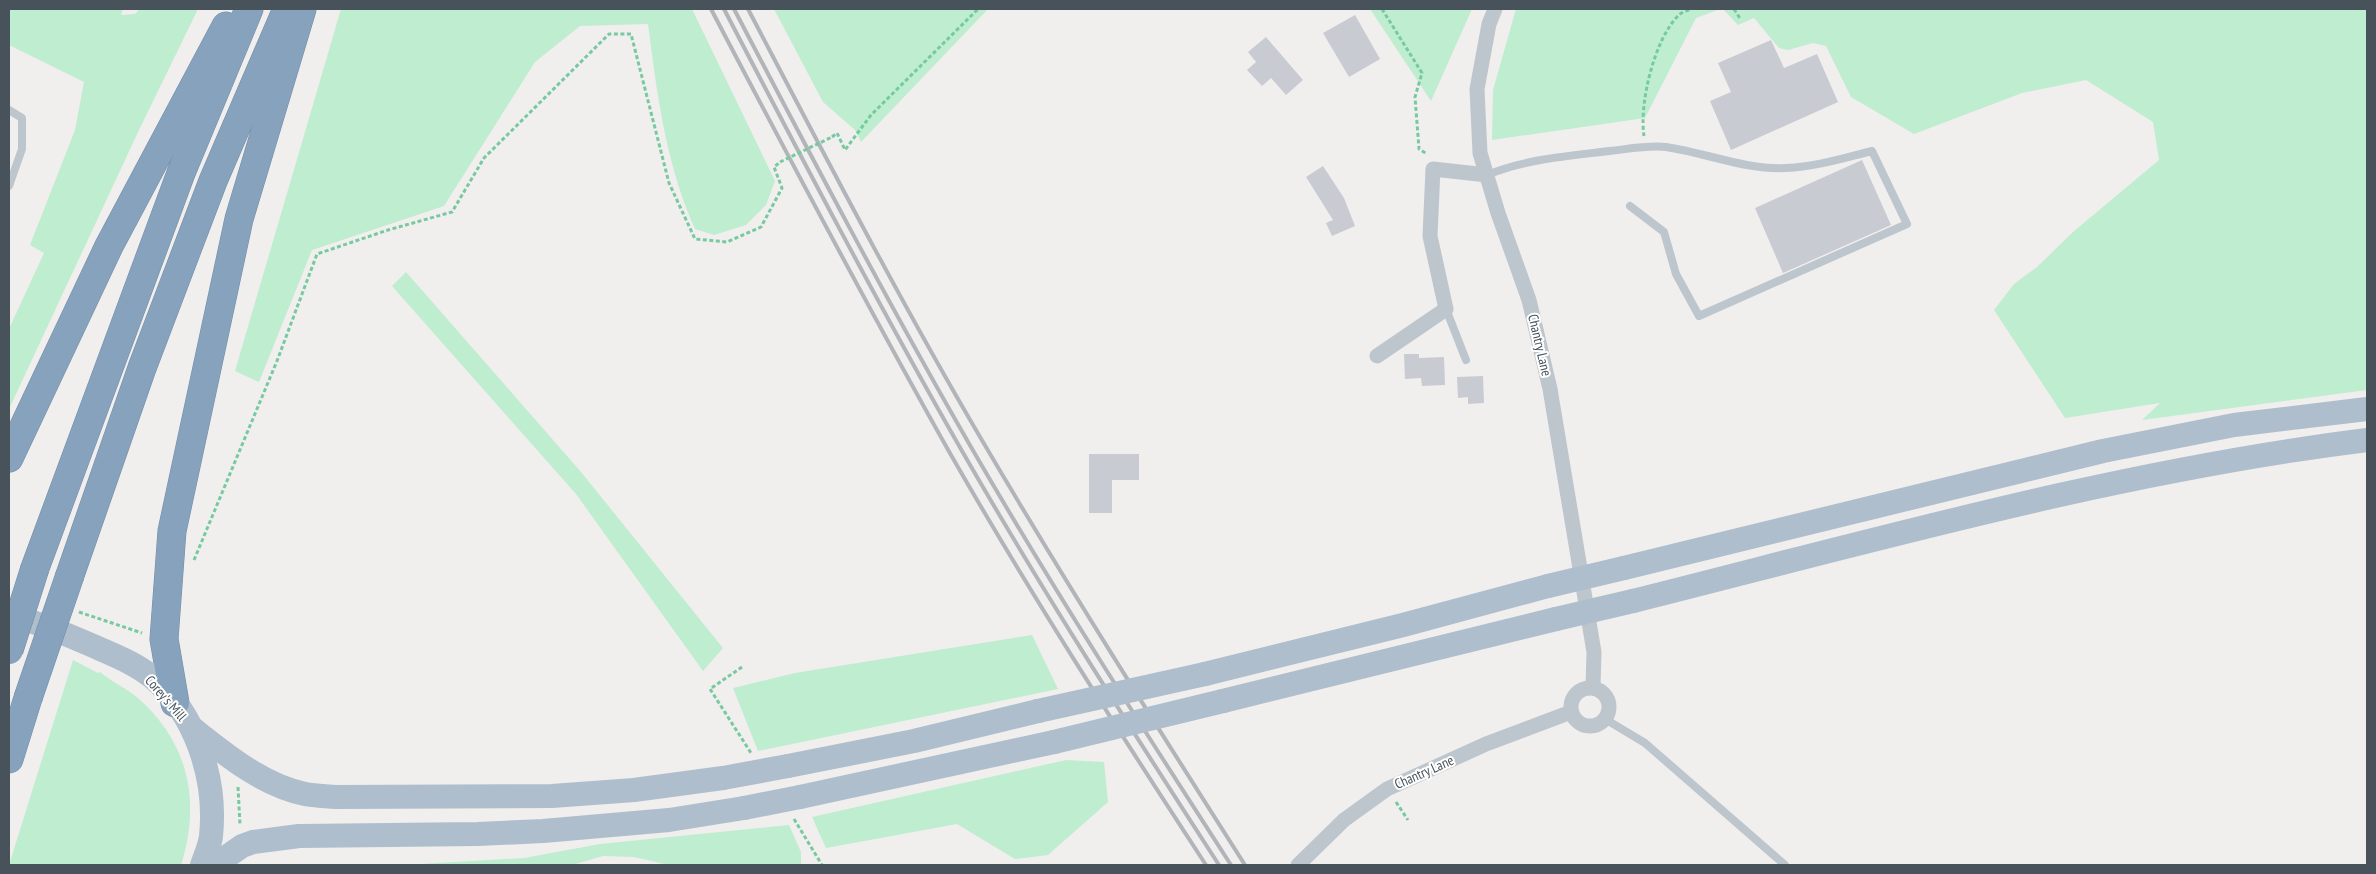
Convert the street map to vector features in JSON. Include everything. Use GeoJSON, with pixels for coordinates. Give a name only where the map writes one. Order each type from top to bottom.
{"type":"FeatureCollection","features":[{"type":"Feature","properties":{"kind":"highway"},"geometry":{"type":"LineString","coordinates":[[9,458],[109,246],[205,62],[236,9]]}},
{"type":"Feature","properties":{"kind":"highway"},"geometry":{"type":"LineString","coordinates":[[9,650],[35,568],[178,182],[249,9]]}},
{"type":"Feature","properties":{"kind":"highway"},"geometry":{"type":"LineString","coordinates":[[9,759],[28,698],[142,368],[213,180],[288,9]]}},
{"type":"Feature","properties":{"kind":"highway"},"geometry":{"type":"LineString","coordinates":[[175,703],[164,639],[172,531],[237,229],[302,9]]}},
{"type":"Feature","properties":{"kind":"main road"},"geometry":{"type":"LineString","coordinates":[[192,728],[237,763],[270,781],[303,794],[336,797],[552,796],[634,790],[724,778],[914,741],[1205,674],[1403,625],[1548,586],[2103,451],[2234,425],[2367,409]]}},
{"type":"Feature","properties":{"kind":"main road"},"geometry":{"type":"LineString","coordinates":[[214,865],[242,846],[253,842],[299,836],[478,834],[543,831],[669,820],[800,798],[1054,742],[1633,601],[2068,492],[2200,465],[2302,448],[2367,440]]}},
{"type":"Feature","properties":{"kind":"main road","name":"Corey's Mill"},"geometry":{"type":"LineString","coordinates":[[9,615],[39,622],[126,660],[152,677],[175,703],[192,728],[205,765],[212,818],[211,838],[202,865]]}},
{"type":"Feature","properties":{"kind":"street","name":"Chantry Lane"},"geometry":{"type":"LineString","coordinates":[[1495,9],[1489,24],[1477,88],[1480,153],[1498,213],[1529,300],[1550,389],[1594,652],[1593,688]]}},
{"type":"Feature","properties":{"kind":"street"},"geometry":{"type":"LineString","coordinates":[[1377,356],[1446,309],[1430,236],[1433,169],[1487,175]]}},
{"type":"Feature","properties":{"kind":"street"},"geometry":{"type":"LineString","coordinates":[[1586,688],[1593,688],[1604,694],[1608,700],[1608,712],[1605,719],[1595,725],[1589,726],[1578,722],[1571,712],[1572,700],[1575,694],[1586,688]]}},
{"type":"Feature","properties":{"kind":"street","name":"Chantry Lane"},"geometry":{"type":"LineString","coordinates":[[1298,865],[1344,820],[1387,789],[1486,744],[1571,712]]}},
{"type":"Feature","properties":{"kind":"lane"},"geometry":{"type":"LineString","coordinates":[[9,110],[22,118],[22,149],[9,186]]}},
{"type":"Feature","properties":{"kind":"lane"},"geometry":{"type":"LineString","coordinates":[[1487,175],[1505,168],[1546,158],[1645,147],[1666,147],[1755,167],[1786,168],[1818,164],[1872,151],[1907,224],[1699,316],[1676,274],[1664,232],[1630,206]]}},
{"type":"Feature","properties":{"kind":"lane"},"geometry":{"type":"LineString","coordinates":[[1446,309],[1466,360]]}},
{"type":"Feature","properties":{"kind":"lane"},"geometry":{"type":"LineString","coordinates":[[1605,719],[1645,743],[1785,865]]}},
{"type":"Feature","properties":{"kind":"path"},"geometry":{"type":"LineString","coordinates":[[192,568],[278,360],[317,254],[388,230],[452,212],[484,158],[609,34],[631,34],[669,184],[695,239],[727,242],[761,227],[782,188],[774,167],[780,162],[837,133],[845,150],[871,115],[978,9]]}},
{"type":"Feature","properties":{"kind":"path"},"geometry":{"type":"LineString","coordinates":[[1382,9],[1422,73],[1415,97],[1420,149]]}},
{"type":"Feature","properties":{"kind":"path"},"geometry":{"type":"LineString","coordinates":[[1645,147],[1641,119],[1648,82],[1662,38],[1679,14],[1691,9]]}},
{"type":"Feature","properties":{"kind":"path"},"geometry":{"type":"LineString","coordinates":[[1734,9],[1741,20]]}},
{"type":"Feature","properties":{"kind":"path"},"geometry":{"type":"LineString","coordinates":[[72,610],[164,639]]}},
{"type":"Feature","properties":{"kind":"path"},"geometry":{"type":"LineString","coordinates":[[237,763],[242,846]]}},
{"type":"Feature","properties":{"kind":"green space"},"geometry":{"type":"Polygon","coordinates":[[[9,9],[123,9],[121,15],[135,14],[140,9],[198,9],[139,130],[9,409],[9,329],[44,253],[30,245],[75,130],[84,82],[9,45],[9,9]]]}},
{"type":"Feature","properties":{"kind":"green space"},"geometry":{"type":"Polygon","coordinates":[[[341,9],[692,9],[775,181],[766,205],[746,225],[714,235],[695,229],[677,179],[664,128],[648,24],[580,26],[535,62],[444,206],[312,250],[259,382],[235,371],[341,9]]]}},
{"type":"Feature","properties":{"kind":"green space"},"geometry":{"type":"Polygon","coordinates":[[[774,9],[988,9],[861,142],[855,130],[823,102],[774,9]]]}},
{"type":"Feature","properties":{"kind":"green space"},"geometry":{"type":"Polygon","coordinates":[[[1370,9],[1472,9],[1431,101],[1370,9]]]}},
{"type":"Feature","properties":{"kind":"green space"},"geometry":{"type":"Polygon","coordinates":[[[1516,9],[1720,9],[1696,18],[1645,118],[1492,140],[1493,90],[1516,9]]]}},
{"type":"Feature","properties":{"kind":"green space"},"geometry":{"type":"Polygon","coordinates":[[[1723,9],[2367,9],[2367,390],[2142,420],[2206,360],[2160,403],[2065,418],[1994,310],[2014,284],[2037,267],[2073,232],[2159,160],[2153,122],[2086,80],[2022,93],[1914,134],[1851,97],[1826,46],[1813,43],[1788,50],[1779,48],[1754,18],[1738,25],[1723,9]]]}},
{"type":"Feature","properties":{"kind":"green space"},"geometry":{"type":"Polygon","coordinates":[[[406,272],[581,472],[723,648],[703,671],[576,494],[392,286],[406,272]]]}},
{"type":"Feature","properties":{"kind":"green space"},"geometry":{"type":"Polygon","coordinates":[[[1032,635],[1058,689],[758,751],[733,688],[795,673],[1032,635]]]}},
{"type":"Feature","properties":{"kind":"green space"},"geometry":{"type":"Polygon","coordinates":[[[73,660],[98,673],[100,672],[133,694],[155,716],[169,734],[179,754],[190,796],[187,842],[181,865],[9,865],[73,660]]]}},
{"type":"Feature","properties":{"kind":"green space"},"geometry":{"type":"Polygon","coordinates":[[[1066,760],[1104,762],[1108,802],[1048,855],[1015,859],[957,824],[826,848],[812,817],[1066,760]]]}},
{"type":"Feature","properties":{"kind":"green space"},"geometry":{"type":"Polygon","coordinates":[[[789,825],[801,852],[801,865],[669,865],[634,857],[603,856],[572,865],[403,865],[524,858],[600,844],[789,825]]]}},
{"type":"Feature","properties":{"kind":"building"},"geometry":{"type":"Polygon","coordinates":[[[1355,15],[1380,59],[1349,77],[1323,33],[1355,15]]]}},
{"type":"Feature","properties":{"kind":"building"},"geometry":{"type":"Polygon","coordinates":[[[1266,37],[1303,80],[1286,95],[1271,78],[1262,86],[1247,70],[1256,62],[1248,52],[1266,37]]]}},
{"type":"Feature","properties":{"kind":"building"},"geometry":{"type":"Polygon","coordinates":[[[1771,40],[1784,68],[1817,54],[1838,102],[1731,150],[1710,101],[1731,92],[1718,63],[1771,40]]]}},
{"type":"Feature","properties":{"kind":"building"},"geometry":{"type":"Polygon","coordinates":[[[1862,160],[1891,225],[1783,273],[1755,208],[1862,160]]]}},
{"type":"Feature","properties":{"kind":"building"},"geometry":{"type":"Polygon","coordinates":[[[1323,166],[1344,198],[1355,226],[1332,236],[1326,223],[1333,220],[1306,177],[1323,166]]]}},
{"type":"Feature","properties":{"kind":"building"},"geometry":{"type":"Polygon","coordinates":[[[1404,354],[1419,354],[1419,358],[1444,357],[1445,385],[1422,386],[1421,378],[1405,379],[1404,354]]]}},
{"type":"Feature","properties":{"kind":"building"},"geometry":{"type":"Polygon","coordinates":[[[1483,376],[1484,403],[1468,404],[1468,397],[1458,398],[1457,377],[1483,376]]]}},
{"type":"Feature","properties":{"kind":"building"},"geometry":{"type":"Polygon","coordinates":[[[1089,454],[1139,454],[1139,480],[1112,480],[1112,513],[1089,513],[1089,454]]]}},
{"type":"Feature","properties":{"kind":"railway"},"geometry":{"type":"LineString","coordinates":[[711,9],[859,289],[981,507],[1108,713],[1206,865]]}},
{"type":"Feature","properties":{"kind":"railway"},"geometry":{"type":"LineString","coordinates":[[724,9],[811,176],[962,451],[1056,608],[1219,865]]}},
{"type":"Feature","properties":{"kind":"railway"},"geometry":{"type":"LineString","coordinates":[[734,9],[880,284],[971,447],[1131,710],[1231,865]]}},
{"type":"Feature","properties":{"kind":"railway"},"geometry":{"type":"LineString","coordinates":[[748,9],[834,173],[952,389],[1079,602],[1245,865]]}}]}
